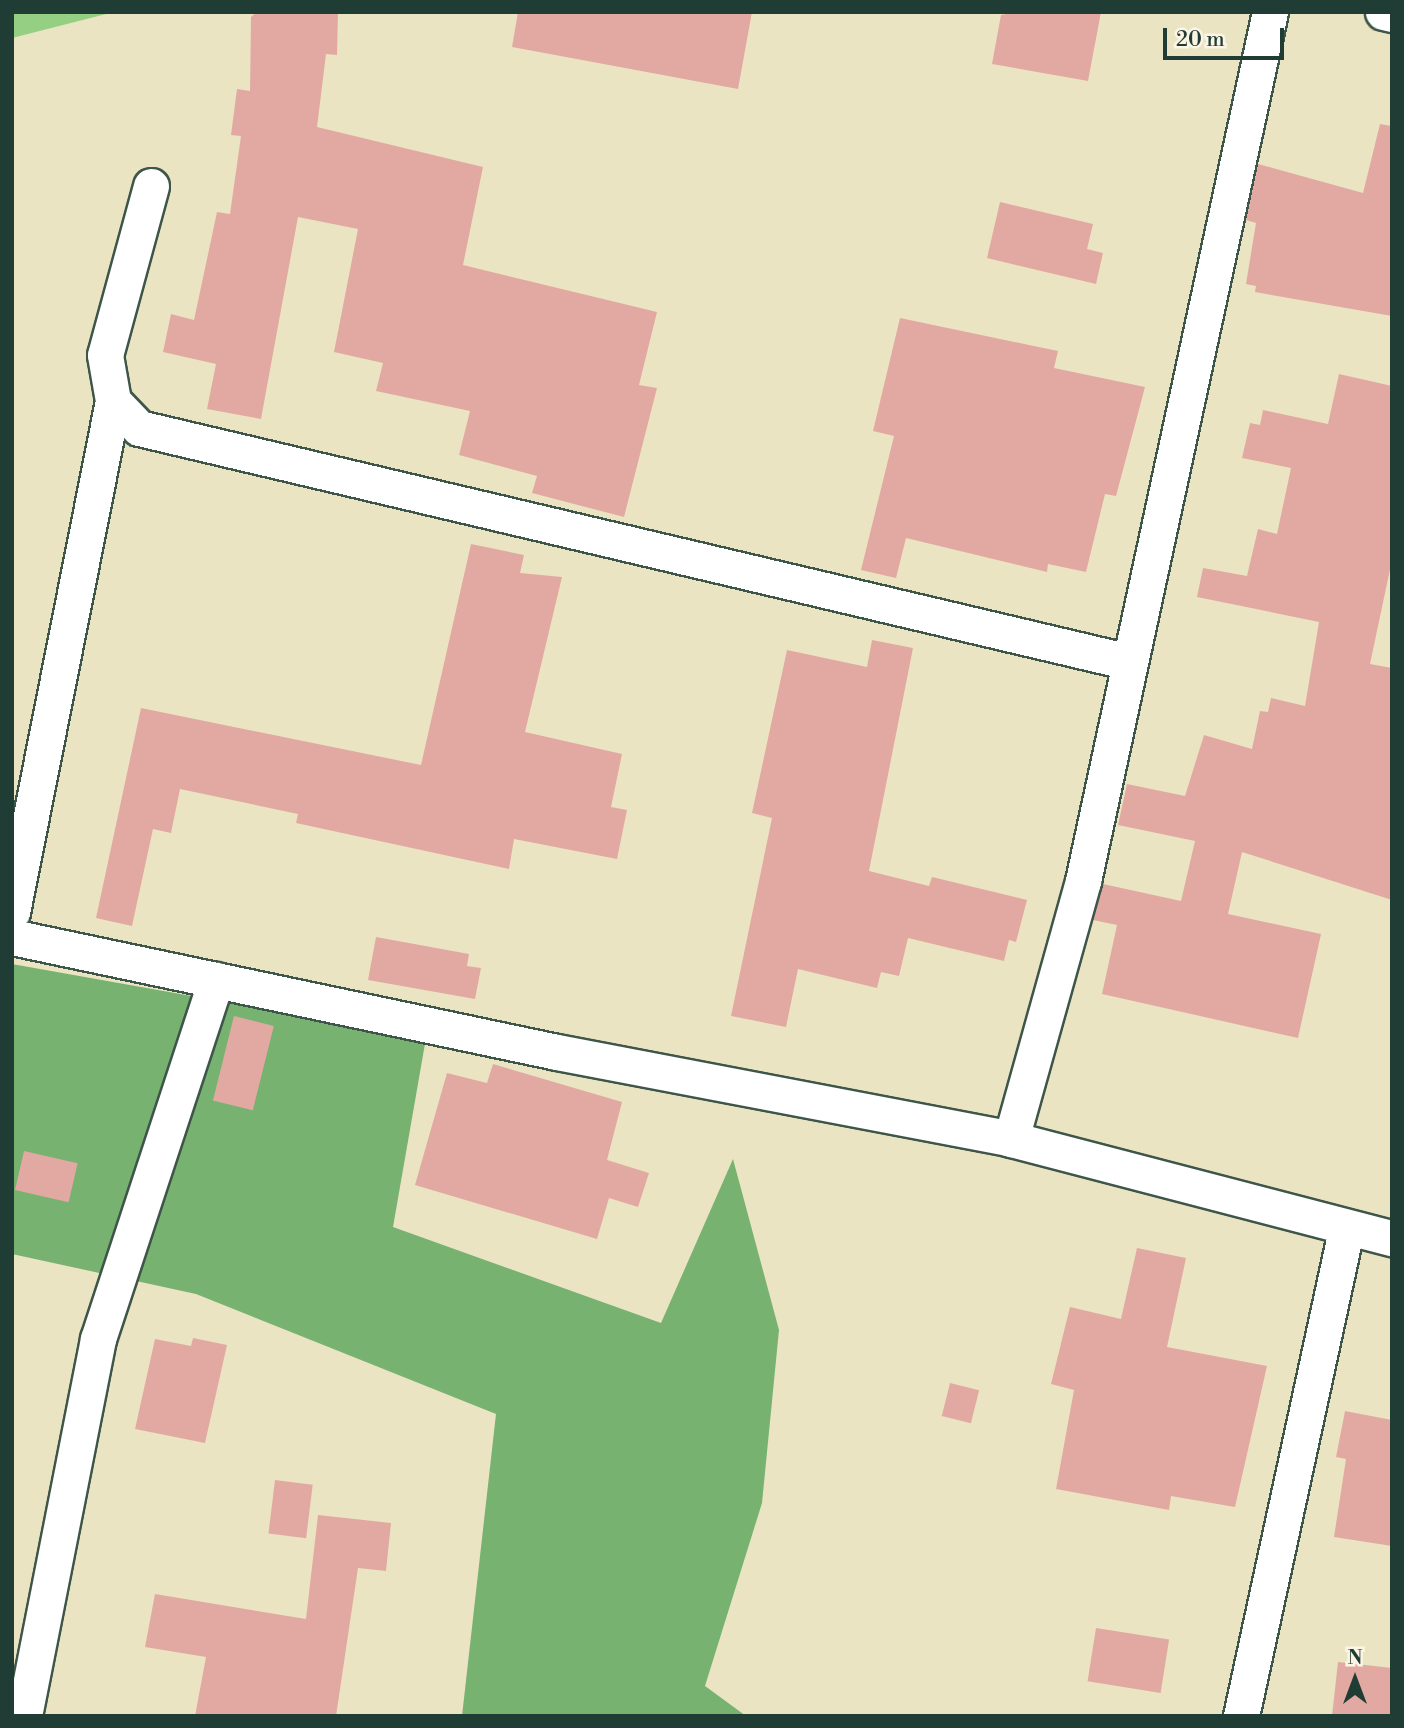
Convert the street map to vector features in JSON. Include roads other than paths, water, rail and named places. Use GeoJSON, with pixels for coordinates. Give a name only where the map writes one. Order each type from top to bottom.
{"type":"FeatureCollection","features":[{"type":"Feature","properties":{"kind":"street"},"geometry":{"type":"LineString","coordinates":[[1011,1139],[1083,881],[1270,12]]}},
{"type":"Feature","properties":{"kind":"street"},"geometry":{"type":"LineString","coordinates":[[1383,12],[1392,14]]}},
{"type":"Feature","properties":{"kind":"street"},"geometry":{"type":"LineString","coordinates":[[12,912],[113,401],[105,355],[151,186]]}},
{"type":"Feature","properties":{"kind":"street"},"geometry":{"type":"LineString","coordinates":[[113,401],[139,428],[1130,662]]}},
{"type":"Feature","properties":{"kind":"street"},"geometry":{"type":"LineString","coordinates":[[12,937],[1011,1139],[1346,1230],[1392,1238]]}},
{"type":"Feature","properties":{"kind":"street"},"geometry":{"type":"LineString","coordinates":[[24,1716],[99,1339],[216,980]]}},
{"type":"Feature","properties":{"kind":"street"},"geometry":{"type":"LineString","coordinates":[[1241,1716],[1346,1230]]}}]}
